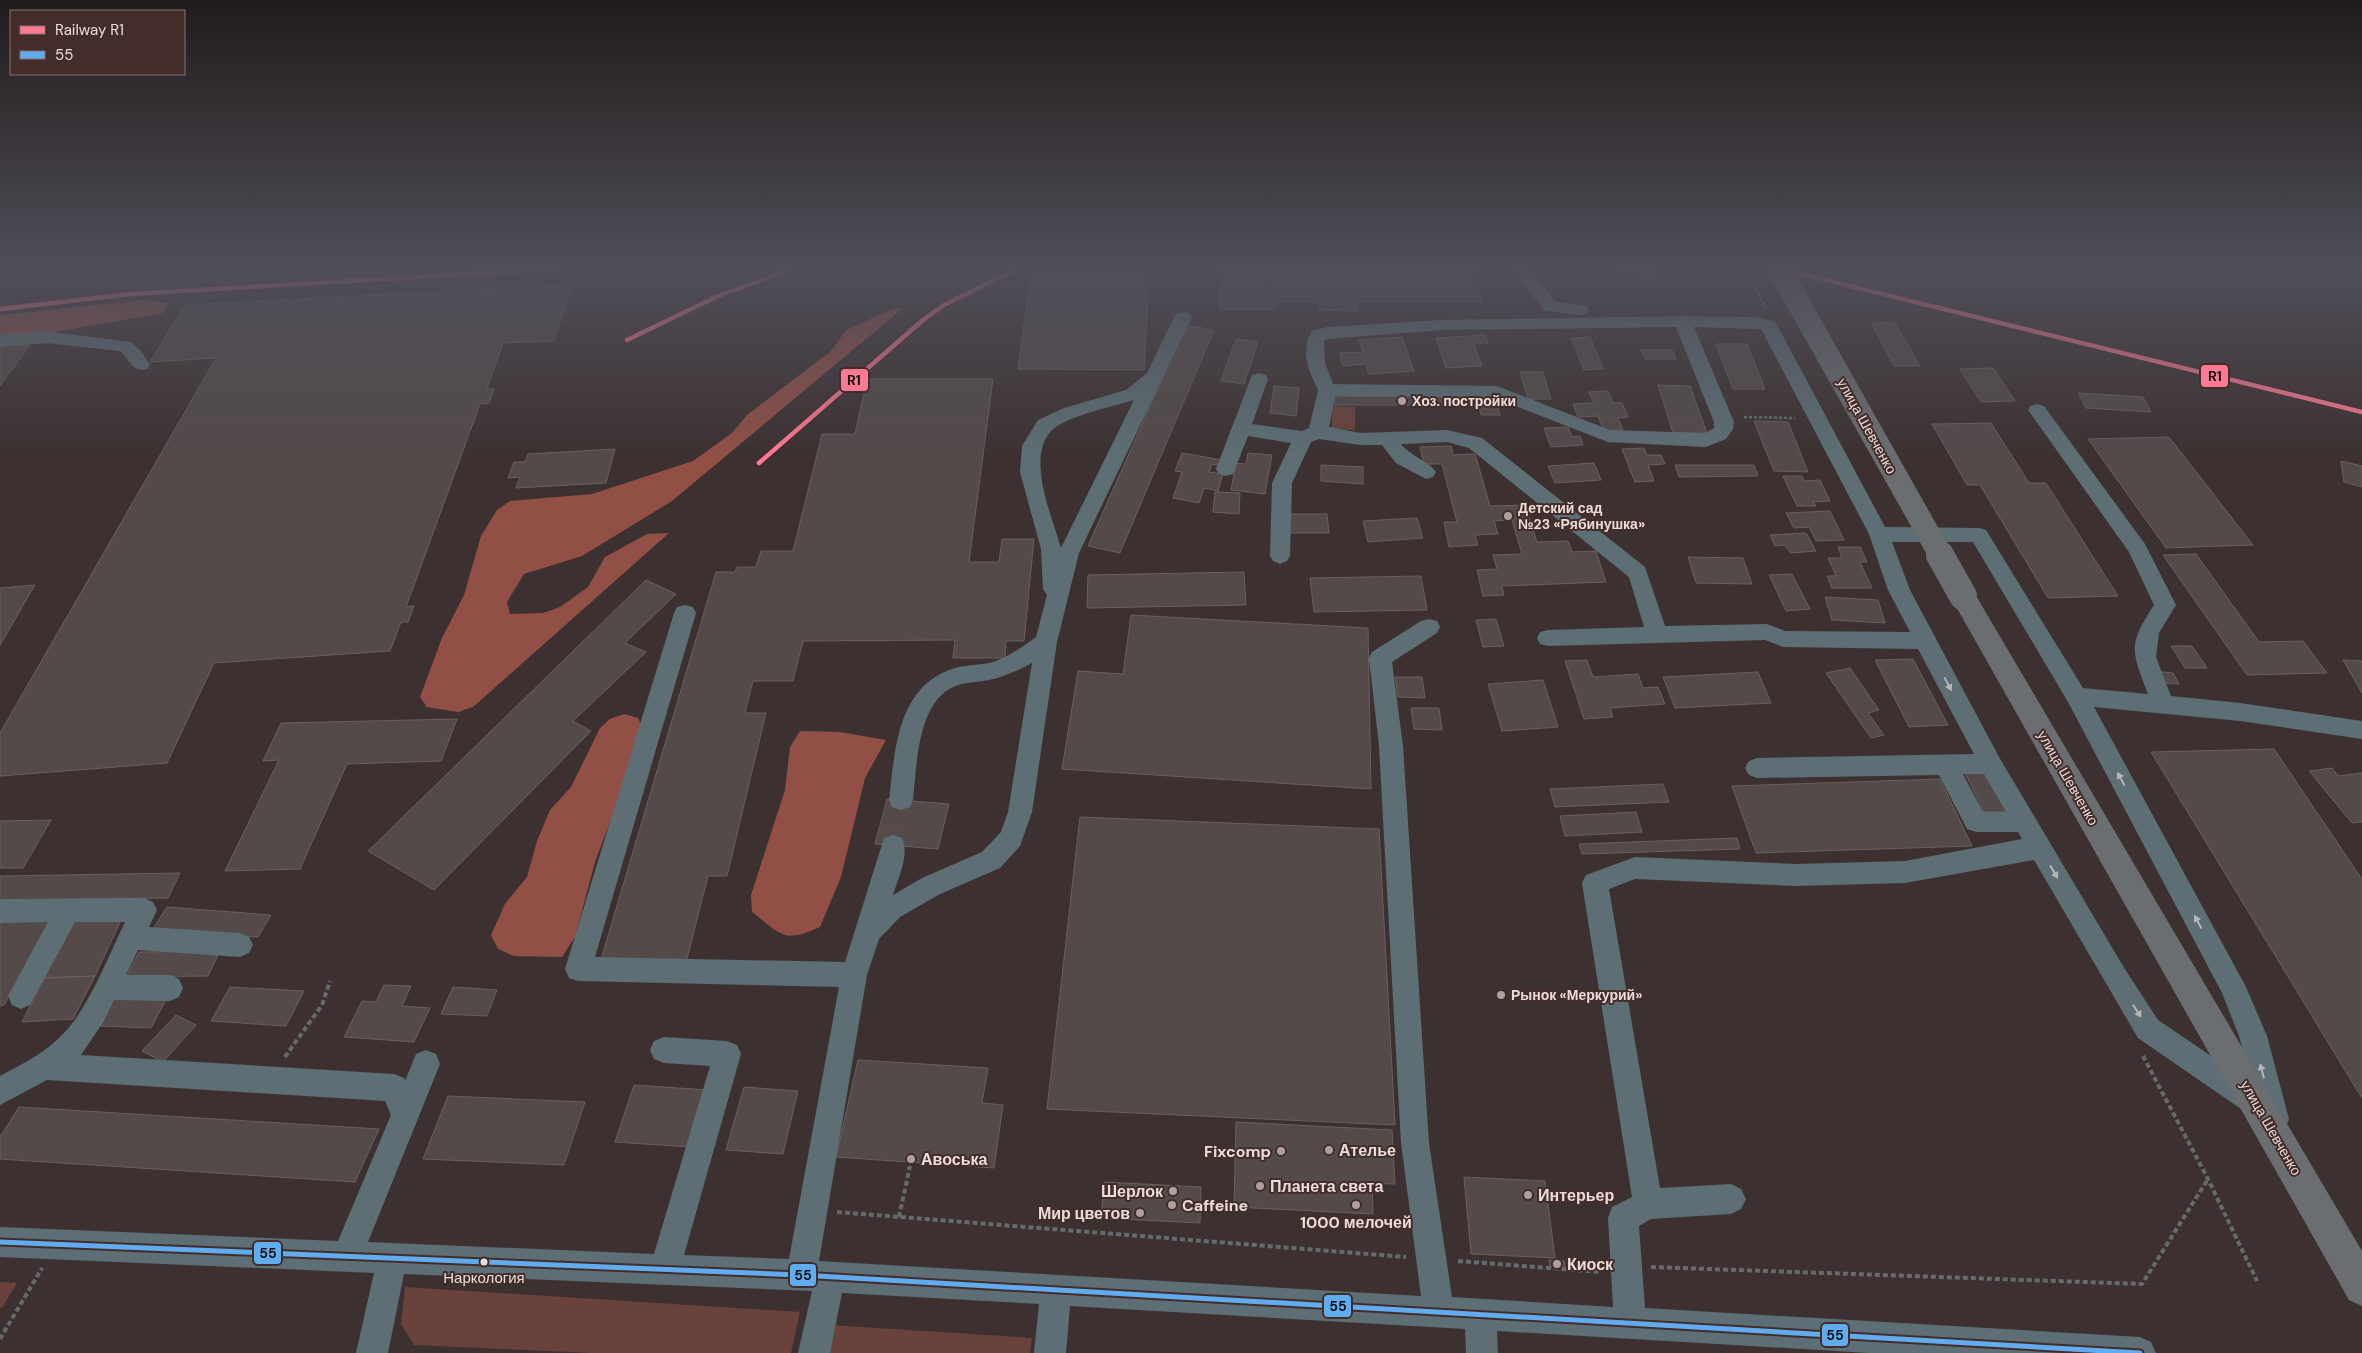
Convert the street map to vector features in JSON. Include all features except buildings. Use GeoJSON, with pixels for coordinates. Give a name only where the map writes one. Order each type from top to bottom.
{"type":"FeatureCollection","features":[{"type":"Feature","properties":{"kind":"highway","name":"улица Шевченко"},"geometry":{"type":"LineString","coordinates":[[1814,330],[1962,596],[2362,1287]]}},
{"type":"Feature","properties":{"kind":"street"},"geometry":{"type":"LineString","coordinates":[[866,934],[891,909],[931,886],[991,860],[1011,838],[1020,812],[1046,642],[1070,553],[1177,330]]}},
{"type":"Feature","properties":{"kind":"street"},"geometry":{"type":"LineString","coordinates":[[1280,556],[1282,483],[1310,435],[1327,390],[1320,376],[1314,342],[1318,335],[1327,333],[1368,330]]}},
{"type":"Feature","properties":{"kind":"street"},"geometry":{"type":"LineString","coordinates":[[1327,390],[1498,392],[1608,436],[1670,432],[1706,440],[1720,434],[1724,427],[1722,416],[1687,330]]}},
{"type":"Feature","properties":{"kind":"street"},"geometry":{"type":"LineString","coordinates":[[1772,330],[1879,534],[1898,590],[1925,642],[1991,764],[2114,975],[2148,1029],[2256,1102]]}},
{"type":"Feature","properties":{"kind":"street"},"geometry":{"type":"LineString","coordinates":[[0,341],[46,337],[125,346],[141,365]]}},
{"type":"Feature","properties":{"kind":"street"},"geometry":{"type":"LineString","coordinates":[[1055,610],[1051,549],[1030,472],[1032,446],[1045,425],[1071,412],[1133,394],[1155,374]]}},
{"type":"Feature","properties":{"kind":"street"},"geometry":{"type":"LineString","coordinates":[[1226,469],[1260,379]]}},
{"type":"Feature","properties":{"kind":"street"},"geometry":{"type":"LineString","coordinates":[[2037,410],[2138,550],[2165,605],[2148,632],[2145,656],[2163,704]]}},
{"type":"Feature","properties":{"kind":"street"},"geometry":{"type":"LineString","coordinates":[[1242,429],[1361,439],[1447,436],[1475,443],[1638,573],[1657,635]]}},
{"type":"Feature","properties":{"kind":"street"},"geometry":{"type":"LineString","coordinates":[[1388,438],[1393,450],[1404,462],[1426,472]]}},
{"type":"Feature","properties":{"kind":"street"},"geometry":{"type":"LineString","coordinates":[[1879,534],[1980,535],[2076,696],[2233,987],[2253,1036],[2284,1152]]}},
{"type":"Feature","properties":{"kind":"street"},"geometry":{"type":"LineString","coordinates":[[685,613],[578,969],[854,975]]}},
{"type":"Feature","properties":{"kind":"street"},"geometry":{"type":"LineString","coordinates":[[1429,628],[1380,658],[1391,746],[1415,1143],[1439,1312]]}},
{"type":"Feature","properties":{"kind":"street"},"geometry":{"type":"LineString","coordinates":[[1548,638],[1767,632],[1783,639],[1925,642]]}},
{"type":"Feature","properties":{"kind":"street"},"geometry":{"type":"LineString","coordinates":[[900,800],[913,724],[918,710],[933,687],[954,677],[992,670],[1019,660],[1046,642]]}},
{"type":"Feature","properties":{"kind":"street"},"geometry":{"type":"LineString","coordinates":[[2076,696],[2240,712],[2362,730]]}},
{"type":"Feature","properties":{"kind":"street"},"geometry":{"type":"LineString","coordinates":[[1945,764],[1976,822],[2025,822]]}},
{"type":"Feature","properties":{"kind":"street"},"geometry":{"type":"LineString","coordinates":[[1757,768],[1991,764]]}},
{"type":"Feature","properties":{"kind":"street"},"geometry":{"type":"LineString","coordinates":[[814,1353],[815,1276],[812,1210],[854,975],[891,860],[893,846]]}},
{"type":"Feature","properties":{"kind":"street"},"geometry":{"type":"LineString","coordinates":[[1648,1204],[1595,883],[1635,868],[1796,875],[1905,872],[2029,849],[2040,849]]}},
{"type":"Feature","properties":{"kind":"street"},"geometry":{"type":"LineString","coordinates":[[21,996],[68,910]]}},
{"type":"Feature","properties":{"kind":"street"},"geometry":{"type":"LineString","coordinates":[[0,911],[144,910],[94,1012],[74,1044],[45,1066],[0,1091]]}},
{"type":"Feature","properties":{"kind":"street"},"geometry":{"type":"LineString","coordinates":[[130,938],[240,945]]}},
{"type":"Feature","properties":{"kind":"street"},"geometry":{"type":"LineString","coordinates":[[106,988],[170,988]]}},
{"type":"Feature","properties":{"kind":"street"},"geometry":{"type":"LineString","coordinates":[[664,1050],[727,1054],[666,1269]]}},
{"type":"Feature","properties":{"kind":"street"},"geometry":{"type":"LineString","coordinates":[[346,1256],[404,1112],[426,1064]]}},
{"type":"Feature","properties":{"kind":"street"},"geometry":{"type":"LineString","coordinates":[[45,1066],[394,1088],[404,1112]]}},
{"type":"Feature","properties":{"kind":"street"},"geometry":{"type":"LineString","coordinates":[[1630,1323],[1623,1218],[1648,1204],[1731,1199]]}},
{"type":"Feature","properties":{"kind":"street"},"geometry":{"type":"LineString","coordinates":[[0,1242],[815,1276],[1630,1323],[1991,1348],[2140,1353]]}},
{"type":"Feature","properties":{"kind":"street"},"geometry":{"type":"LineString","coordinates":[[372,1353],[392,1258]]}},
{"type":"Feature","properties":{"kind":"street"},"geometry":{"type":"LineString","coordinates":[[1050,1353],[1056,1289]]}},
{"type":"Feature","properties":{"kind":"street"},"geometry":{"type":"LineString","coordinates":[[1480,1314],[1482,1353]]}},
{"type":"Feature","properties":{"kind":"path"},"geometry":{"type":"LineString","coordinates":[[2021,330],[2362,415]]}},
{"type":"Feature","properties":{"kind":"path"},"geometry":{"type":"LineString","coordinates":[[1722,416],[1803,418]]}},
{"type":"Feature","properties":{"kind":"path"},"geometry":{"type":"LineString","coordinates":[[269,1080],[322,1005],[330,981]]}},
{"type":"Feature","properties":{"kind":"path"},"geometry":{"type":"LineString","coordinates":[[898,1217],[910,1166]]}},
{"type":"Feature","properties":{"kind":"path"},"geometry":{"type":"LineString","coordinates":[[812,1210],[1599,1272],[1625,1266],[2142,1284],[2208,1179]]}},
{"type":"Feature","properties":{"kind":"path"},"geometry":{"type":"LineString","coordinates":[[0,1339],[56,1244]]}},
{"type":"Feature","properties":{"kind":"shaded area"},"geometry":{"type":"Polygon","coordinates":[[[0,330],[65,330],[54,332],[0,337],[0,330]]]}},
{"type":"Feature","properties":{"kind":"shaded area"},"geometry":{"type":"Polygon","coordinates":[[[846,330],[877,330],[672,501],[582,556],[524,574],[507,602],[510,614],[543,613],[560,607],[588,587],[605,557],[647,534],[669,533],[473,707],[458,712],[427,707],[420,697],[442,638],[464,595],[481,536],[497,510],[510,501],[592,494],[693,461],[732,433],[747,415],[831,351],[846,330]]]}},
{"type":"Feature","properties":{"kind":"shaded area"},"geometry":{"type":"Polygon","coordinates":[[[1332,406],[1355,407],[1355,430],[1332,429],[1332,406]]]}},
{"type":"Feature","properties":{"kind":"shaded area"},"geometry":{"type":"Polygon","coordinates":[[[624,714],[638,718],[644,731],[595,862],[575,937],[562,957],[514,956],[498,949],[491,935],[505,904],[527,877],[537,841],[550,810],[571,787],[600,728],[610,719],[624,714]]]}},
{"type":"Feature","properties":{"kind":"shaded area"},"geometry":{"type":"Polygon","coordinates":[[[800,731],[840,732],[886,740],[865,778],[841,877],[820,927],[790,936],[777,931],[752,912],[751,895],[785,790],[790,747],[800,731]]]}},
{"type":"Feature","properties":{"kind":"shaded area"},"geometry":{"type":"Polygon","coordinates":[[[0,1282],[17,1283],[2,1308],[0,1308],[0,1282]]]}},
{"type":"Feature","properties":{"kind":"shaded area"},"geometry":{"type":"Polygon","coordinates":[[[405,1287],[800,1312],[791,1353],[592,1353],[414,1345],[401,1324],[405,1287]]]}},
{"type":"Feature","properties":{"kind":"shaded area"},"geometry":{"type":"Polygon","coordinates":[[[831,1325],[1032,1338],[1030,1353],[825,1353],[831,1325]]]}},
{"type":"Feature","properties":{"kind":"tunnel"},"geometry":{"type":"LineString","coordinates":[[893,846],[901,800]]}},
{"type":"Feature","properties":{"kind":"rail line","name":"R1"},"geometry":{"type":"LineString","coordinates":[[627,340],[647,330]]}},
{"type":"Feature","properties":{"kind":"rail line","name":"R1"},"geometry":{"type":"LineString","coordinates":[[759,463],[911,330]]}},
{"type":"Feature","properties":{"kind":"rail line","name":"R1"},"geometry":{"type":"LineString","coordinates":[[2029,330],[2362,412]]}},
{"type":"Feature","properties":{"kind":"transit line","name":"55"},"geometry":{"type":"LineString","coordinates":[[0,1242],[801,1275],[2140,1353]]}},
{"type":"Feature","properties":{"kind":"place","name":"Хоз. постройки"},"geometry":{"type":"Point","coordinates":[1402,401]}},
{"type":"Feature","properties":{"kind":"place","name":"Детский сад №23 «Рябинушка»"},"geometry":{"type":"Point","coordinates":[1508,516]}},
{"type":"Feature","properties":{"kind":"place","name":"Рынок «Меркурий»"},"geometry":{"type":"Point","coordinates":[1501,995]}},
{"type":"Feature","properties":{"kind":"place","name":"Ателье"},"geometry":{"type":"Point","coordinates":[1329,1150]}},
{"type":"Feature","properties":{"kind":"place","name":"Fixcomp"},"geometry":{"type":"Point","coordinates":[1281,1151]}},
{"type":"Feature","properties":{"kind":"place","name":"Авоська"},"geometry":{"type":"Point","coordinates":[911,1159]}},
{"type":"Feature","properties":{"kind":"place","name":"Планета света"},"geometry":{"type":"Point","coordinates":[1260,1186]}},
{"type":"Feature","properties":{"kind":"place","name":"Шерлок"},"geometry":{"type":"Point","coordinates":[1173,1191]}},
{"type":"Feature","properties":{"kind":"place","name":"Интерьер"},"geometry":{"type":"Point","coordinates":[1528,1195]}},
{"type":"Feature","properties":{"kind":"place","name":"Caffeine"},"geometry":{"type":"Point","coordinates":[1172,1205]}},
{"type":"Feature","properties":{"kind":"place","name":"1000 мелочей"},"geometry":{"type":"Point","coordinates":[1356,1205]}},
{"type":"Feature","properties":{"kind":"place","name":"Мир цветов"},"geometry":{"type":"Point","coordinates":[1140,1213]}},
{"type":"Feature","properties":{"kind":"place","name":"Наркология"},"geometry":{"type":"Point","coordinates":[484,1262]}},
{"type":"Feature","properties":{"kind":"place","name":"Киоск"},"geometry":{"type":"Point","coordinates":[1557,1264]}}]}
